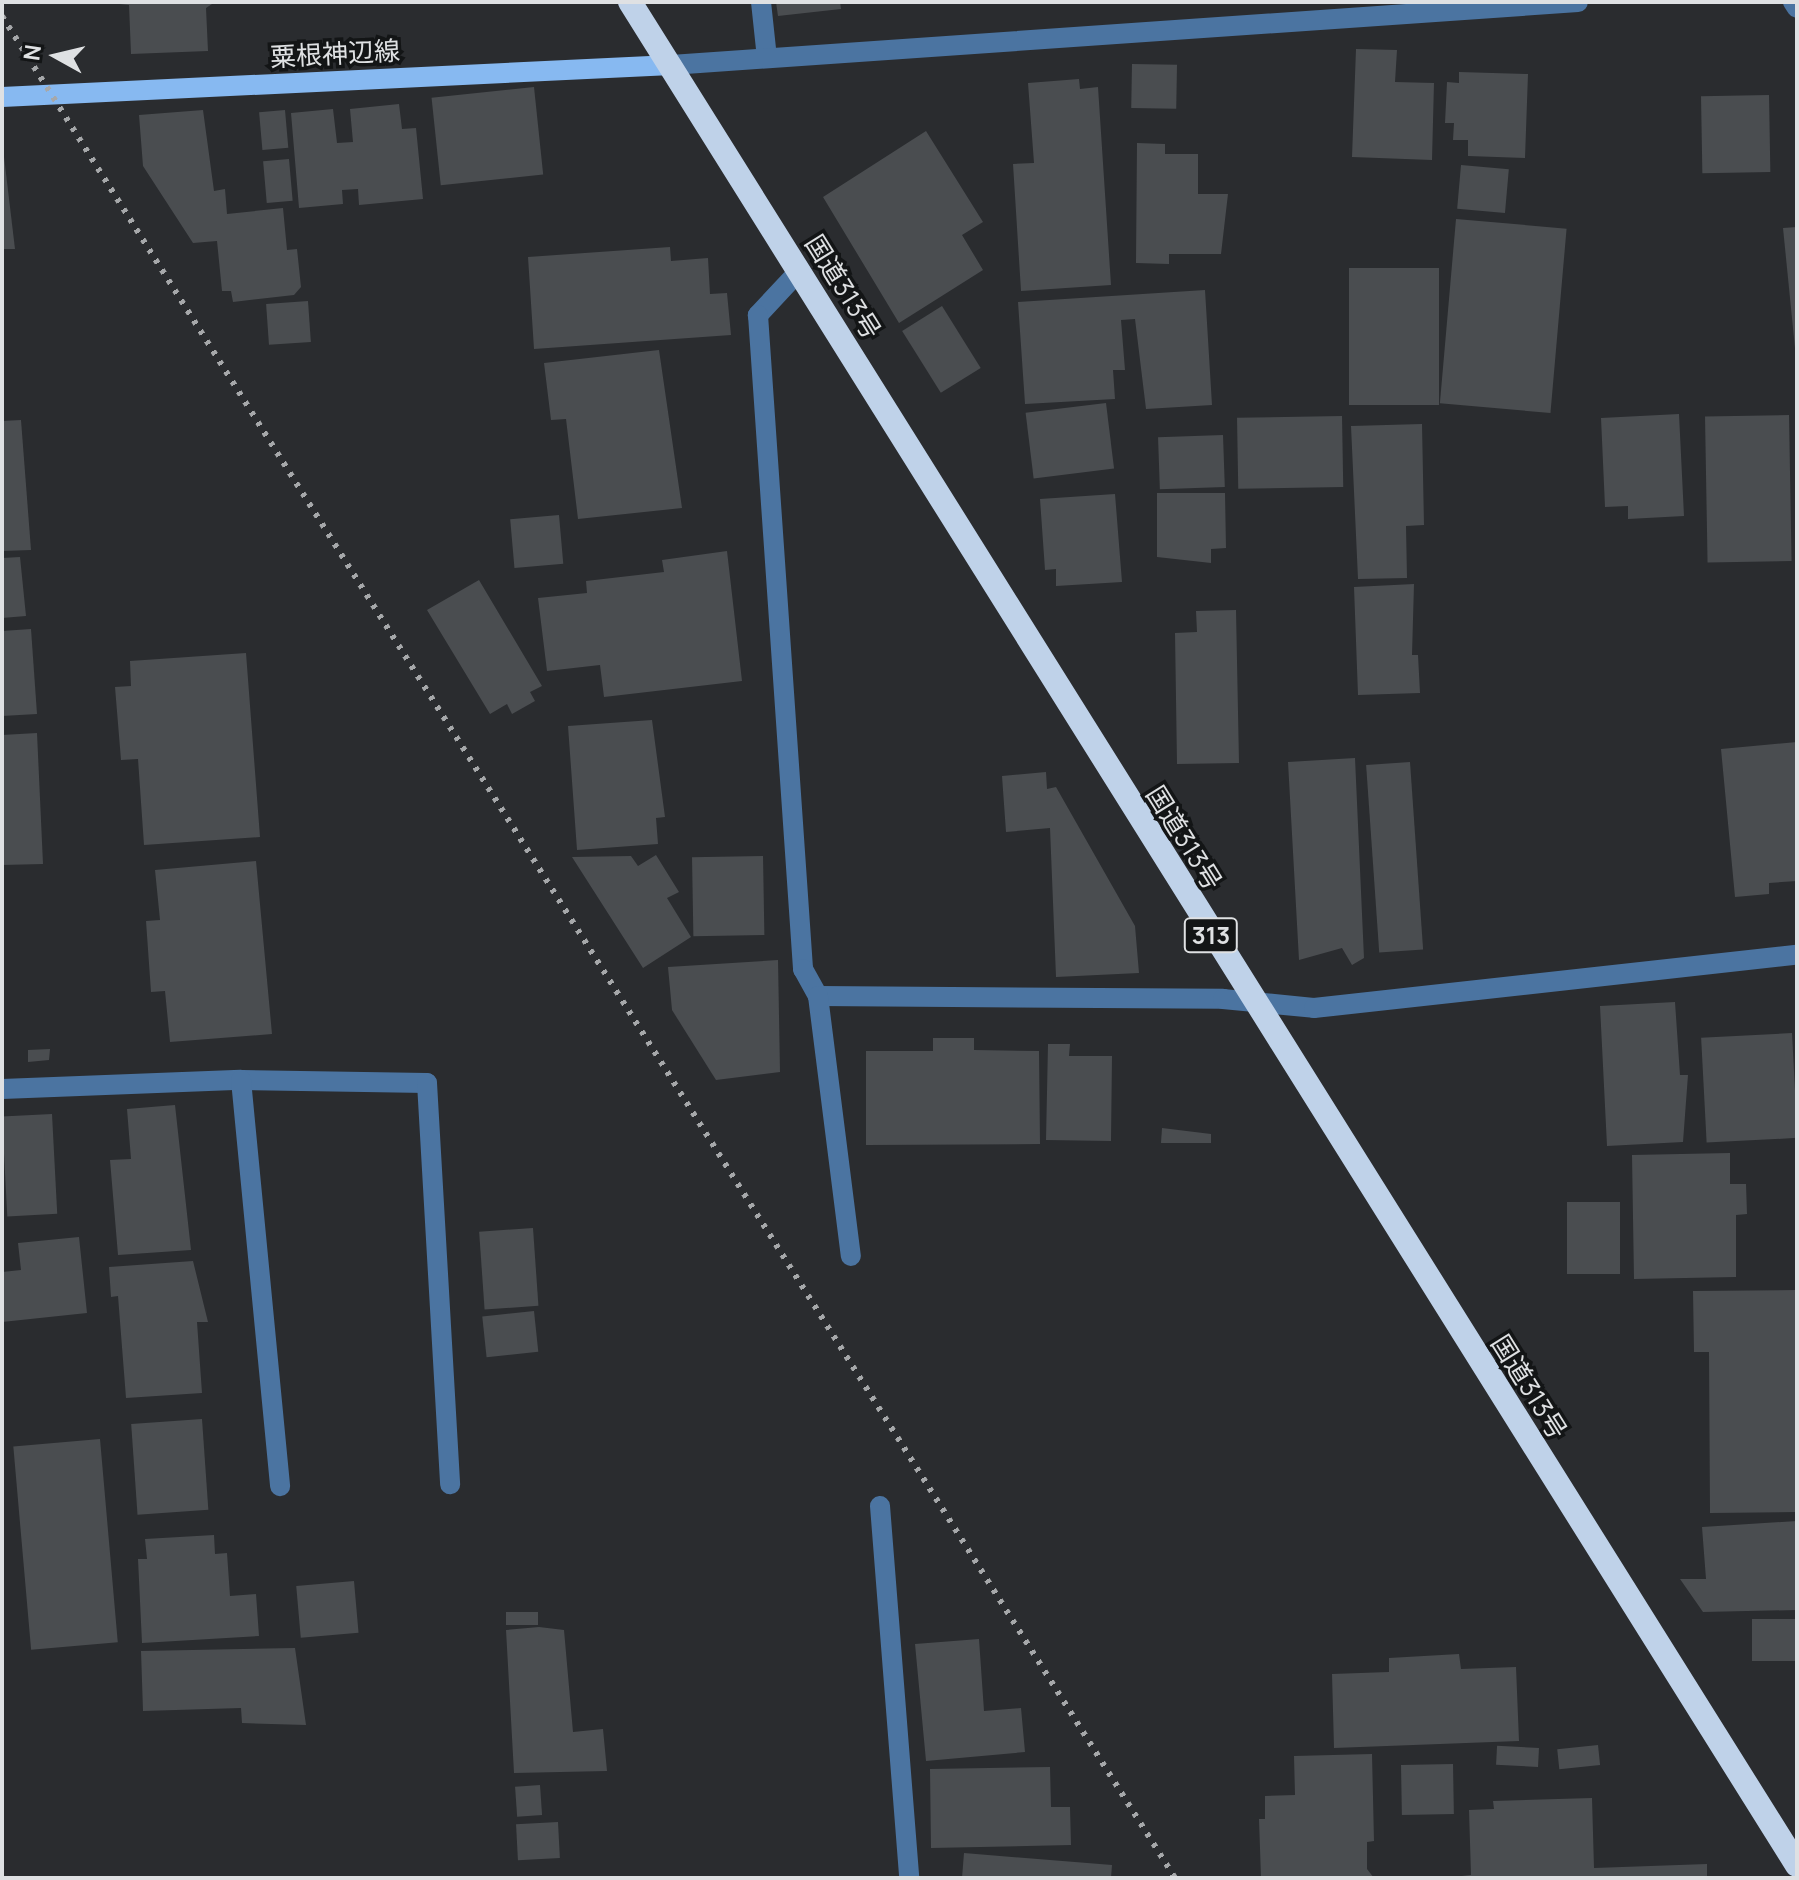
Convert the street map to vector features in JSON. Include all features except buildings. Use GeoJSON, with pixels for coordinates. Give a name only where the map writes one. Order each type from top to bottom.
{"type":"FeatureCollection","features":[{"type":"Feature","properties":{"kind":"highway","name":"国道313号"},"geometry":{"type":"LineString","coordinates":[[630,2],[800,270],[1252,1000],[1797,1865]]}},
{"type":"Feature","properties":{"kind":"main road","name":"粟根神辺線"},"geometry":{"type":"LineString","coordinates":[[2,97],[671,65]]}},
{"type":"Feature","properties":{"kind":"street"},"geometry":{"type":"LineString","coordinates":[[761,2],[767,58]]}},
{"type":"Feature","properties":{"kind":"street"},"geometry":{"type":"LineString","coordinates":[[671,65],[1578,2]]}},
{"type":"Feature","properties":{"kind":"street"},"geometry":{"type":"LineString","coordinates":[[1793,2],[1797,8]]}},
{"type":"Feature","properties":{"kind":"street"},"geometry":{"type":"LineString","coordinates":[[800,270],[758,315],[803,969],[818,996],[851,1256]]}},
{"type":"Feature","properties":{"kind":"street"},"geometry":{"type":"LineString","coordinates":[[818,996],[1252,1000],[1314,1008],[1797,955]]}},
{"type":"Feature","properties":{"kind":"street"},"geometry":{"type":"LineString","coordinates":[[241,1080],[280,1486]]}},
{"type":"Feature","properties":{"kind":"street"},"geometry":{"type":"LineString","coordinates":[[2,1089],[241,1080],[427,1083],[450,1484]]}},
{"type":"Feature","properties":{"kind":"street"},"geometry":{"type":"LineString","coordinates":[[880,1506],[909,1878]]}},
{"type":"Feature","properties":{"kind":"railway"},"geometry":{"type":"LineString","coordinates":[[2,16],[1175,1878]]}}]}
